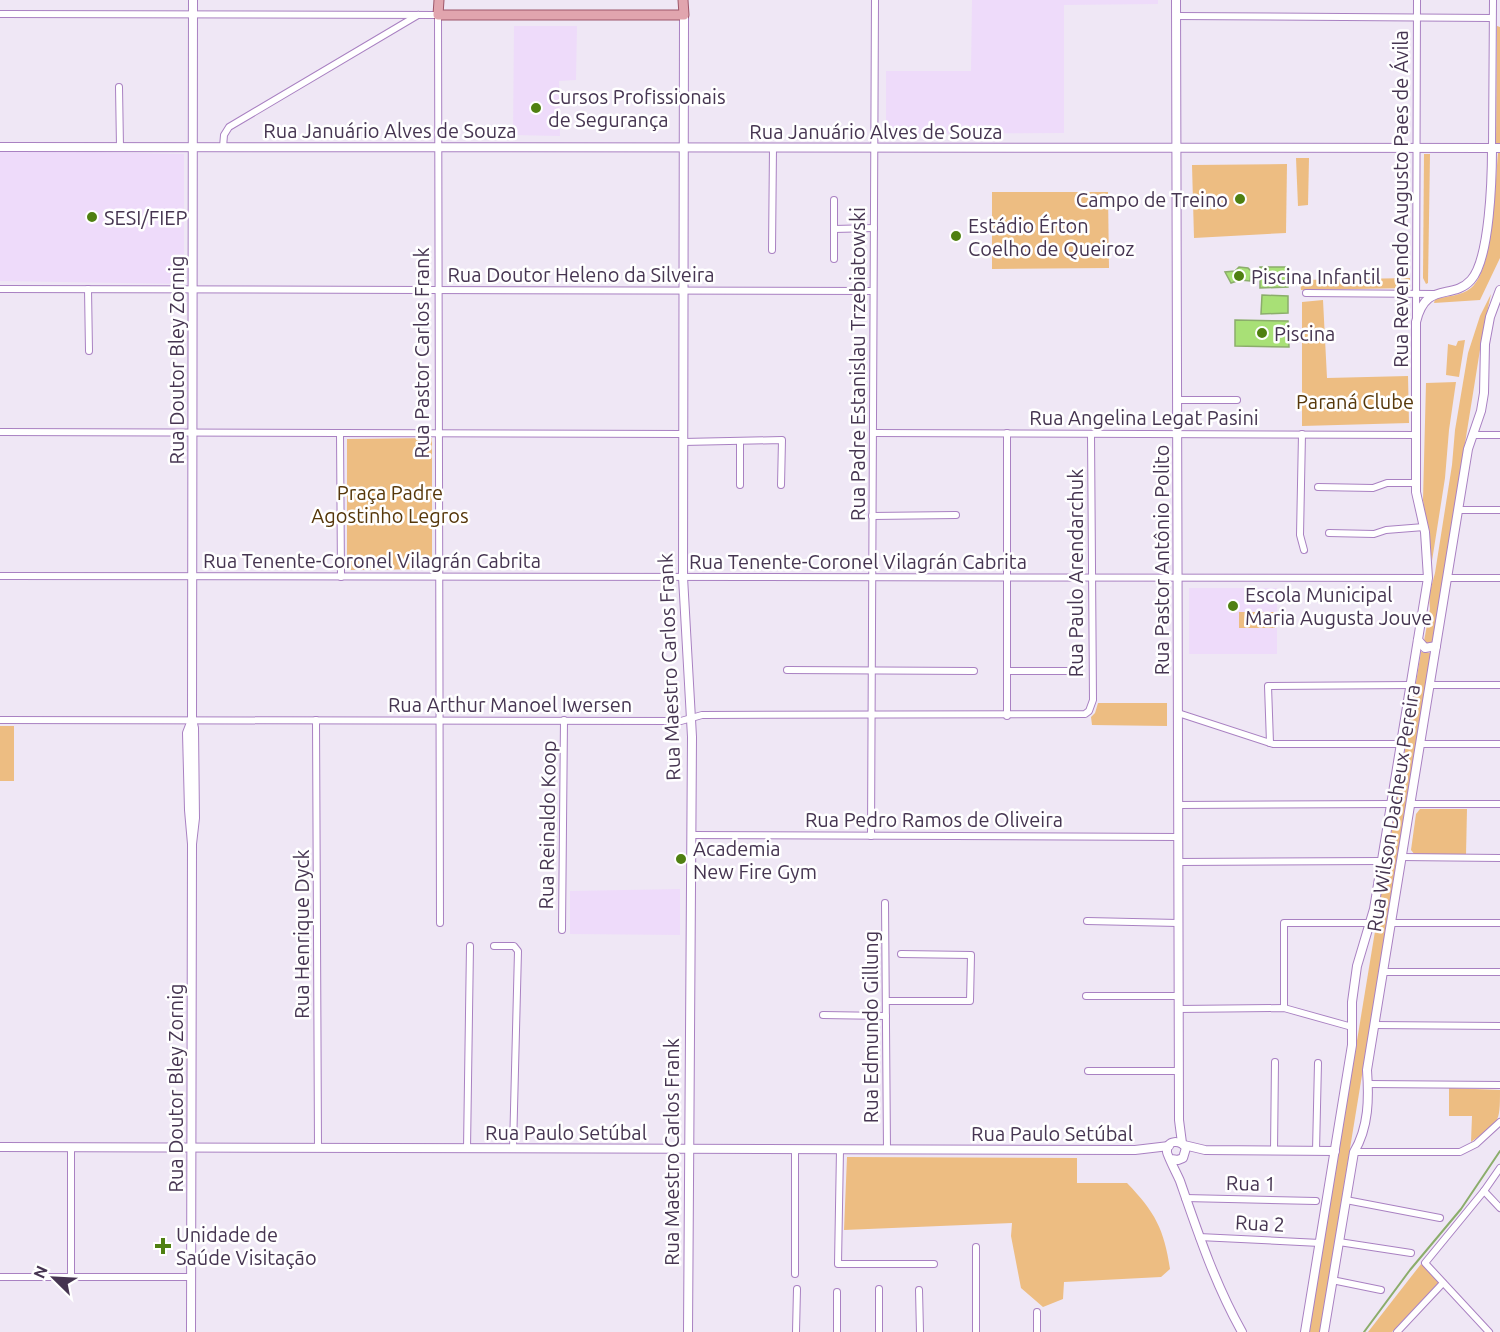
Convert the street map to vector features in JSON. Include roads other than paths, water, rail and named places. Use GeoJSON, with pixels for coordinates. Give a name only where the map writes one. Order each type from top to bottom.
{"type":"FeatureCollection","features":[{"type":"Feature","properties":{"kind":"main road","name":"Rua Doutor Bley Zornig"},"geometry":{"type":"LineString","coordinates":[[191,1332],[192,844],[187,733],[192,720],[193,0]]}},
{"type":"Feature","properties":{"kind":"main road","name":"Rua Pastor Carlos Frank"},"geometry":{"type":"LineString","coordinates":[[438,0],[438,15]]}},
{"type":"Feature","properties":{"kind":"main road","name":"Rua Maestro Carlos Frank"},"geometry":{"type":"LineString","coordinates":[[684,0],[682,577],[691,718],[688,1332]]}},
{"type":"Feature","properties":{"kind":"main road","name":"Rua Pastor Antônio Polito"},"geometry":{"type":"LineString","coordinates":[[1176,0],[1178,1071],[1179,1120],[1184,1150],[1181,1183]]}},
{"type":"Feature","properties":{"kind":"main road"},"geometry":{"type":"LineString","coordinates":[[438,15],[684,15]]}},
{"type":"Feature","properties":{"kind":"main road","name":"Rua Januário Alves de Souza"},"geometry":{"type":"LineString","coordinates":[[0,147],[1496,148]]}},
{"type":"Feature","properties":{"kind":"main road"},"geometry":{"type":"LineString","coordinates":[[1416,322],[1423,304],[1435,294],[1459,287],[1470,280],[1477,270],[1491,194],[1496,148]]}},
{"type":"Feature","properties":{"kind":"main road","name":"Rua Wilson Dacheux Pereira"},"geometry":{"type":"LineString","coordinates":[[1324,1332],[1354,1152],[1364,1130],[1367,1070],[1468,449],[1483,401],[1487,329],[1500,293]]}},
{"type":"Feature","properties":{"kind":"main road","name":"Rua Reverendo Augusto Paes de Ávila"},"geometry":{"type":"LineString","coordinates":[[1416,322],[1416,497],[1424,527],[1428,578]]}},
{"type":"Feature","properties":{"kind":"main road","name":"Rua Wilson Dacheux Pereira"},"geometry":{"type":"LineString","coordinates":[[1305,1332],[1352,1045],[1353,995],[1357,966],[1374,909],[1428,578]]}},
{"type":"Feature","properties":{"kind":"main road"},"geometry":{"type":"LineString","coordinates":[[1418,640],[1425,648],[1436,646]]}},
{"type":"Feature","properties":{"kind":"main road"},"geometry":{"type":"LineString","coordinates":[[1397,770],[1401,764],[1407,763],[1414,767],[1415,773]]}},
{"type":"Feature","properties":{"kind":"main road","name":"Rua Pastor Antônio Polito"},"geometry":{"type":"LineString","coordinates":[[1179,1120],[1168,1154],[1181,1183],[1221,1293],[1242,1332]]}},
{"type":"Feature","properties":{"kind":"main road","name":"Rua Paulo Setúbal"},"geometry":{"type":"LineString","coordinates":[[0,1147],[1135,1150],[1170,1144],[1184,1150]]}},
{"type":"Feature","properties":{"kind":"main road"},"geometry":{"type":"LineString","coordinates":[[1171,1159],[1178,1161],[1184,1150],[1335,1151]]}},
{"type":"Feature","properties":{"kind":"street","name":"Rua Padre Estanislau Trzebiatowski"},"geometry":{"type":"LineString","coordinates":[[871,836],[875,0]]}},
{"type":"Feature","properties":{"kind":"street","name":"Rua Reverendo Augusto Paes de Ávila"},"geometry":{"type":"LineString","coordinates":[[1416,322],[1417,0]]}},
{"type":"Feature","properties":{"kind":"street"},"geometry":{"type":"LineString","coordinates":[[1492,0],[1496,148]]}},
{"type":"Feature","properties":{"kind":"street"},"geometry":{"type":"LineString","coordinates":[[0,14],[438,15]]}},
{"type":"Feature","properties":{"kind":"street"},"geometry":{"type":"LineString","coordinates":[[223,147],[224,135],[229,127],[419,15]]}},
{"type":"Feature","properties":{"kind":"street","name":"Rua Pastor Carlos Frank"},"geometry":{"type":"LineString","coordinates":[[438,15],[440,923]]}},
{"type":"Feature","properties":{"kind":"street"},"geometry":{"type":"LineString","coordinates":[[1176,16],[1492,18]]}},
{"type":"Feature","properties":{"kind":"street"},"geometry":{"type":"LineString","coordinates":[[119,87],[120,147]]}},
{"type":"Feature","properties":{"kind":"street"},"geometry":{"type":"LineString","coordinates":[[772,250],[773,147]]}},
{"type":"Feature","properties":{"kind":"street"},"geometry":{"type":"LineString","coordinates":[[834,200],[834,259]]}},
{"type":"Feature","properties":{"kind":"street"},"geometry":{"type":"LineString","coordinates":[[834,229],[874,228]]}},
{"type":"Feature","properties":{"kind":"street","name":"Rua Doutor Heleno da Silveira"},"geometry":{"type":"LineString","coordinates":[[0,289],[873,291]]}},
{"type":"Feature","properties":{"kind":"street"},"geometry":{"type":"LineString","coordinates":[[88,290],[89,351]]}},
{"type":"Feature","properties":{"kind":"street"},"geometry":{"type":"LineString","coordinates":[[1306,293],[1435,294]]}},
{"type":"Feature","properties":{"kind":"street"},"geometry":{"type":"LineString","coordinates":[[1177,400],[1237,400]]}},
{"type":"Feature","properties":{"kind":"street"},"geometry":{"type":"LineString","coordinates":[[0,432],[439,434],[782,440],[781,485]]}},
{"type":"Feature","properties":{"kind":"street"},"geometry":{"type":"LineString","coordinates":[[340,433],[341,577]]}},
{"type":"Feature","properties":{"kind":"street","name":"Rua Angelina Legat Pasini"},"geometry":{"type":"LineString","coordinates":[[873,433],[1416,435]]}},
{"type":"Feature","properties":{"kind":"street"},"geometry":{"type":"LineString","coordinates":[[1007,433],[1007,716]]}},
{"type":"Feature","properties":{"kind":"street","name":"Rua Paulo Arendarchuk"},"geometry":{"type":"LineString","coordinates":[[1089,711],[1093,700],[1091,434]]}},
{"type":"Feature","properties":{"kind":"street"},"geometry":{"type":"LineString","coordinates":[[1302,434],[1300,535],[1304,550]]}},
{"type":"Feature","properties":{"kind":"street"},"geometry":{"type":"LineString","coordinates":[[1474,435],[1500,435]]}},
{"type":"Feature","properties":{"kind":"street"},"geometry":{"type":"LineString","coordinates":[[740,441],[740,485]]}},
{"type":"Feature","properties":{"kind":"street"},"geometry":{"type":"LineString","coordinates":[[1318,487],[1373,488],[1387,483],[1416,483]]}},
{"type":"Feature","properties":{"kind":"street"},"geometry":{"type":"LineString","coordinates":[[1458,510],[1500,510]]}},
{"type":"Feature","properties":{"kind":"street"},"geometry":{"type":"LineString","coordinates":[[872,516],[956,515]]}},
{"type":"Feature","properties":{"kind":"street"},"geometry":{"type":"LineString","coordinates":[[1329,533],[1374,534],[1386,530],[1424,527]]}},
{"type":"Feature","properties":{"kind":"street","name":"Rua Tenente-Coronel Vilagrán Cabrita"},"geometry":{"type":"LineString","coordinates":[[0,576],[1428,578]]}},
{"type":"Feature","properties":{"kind":"street"},"geometry":{"type":"LineString","coordinates":[[1447,578],[1500,578]]}},
{"type":"Feature","properties":{"kind":"street"},"geometry":{"type":"LineString","coordinates":[[787,670],[974,670]]}},
{"type":"Feature","properties":{"kind":"street"},"geometry":{"type":"LineString","coordinates":[[1007,671],[1074,671]]}},
{"type":"Feature","properties":{"kind":"street"},"geometry":{"type":"LineString","coordinates":[[1430,685],[1500,685]]}},
{"type":"Feature","properties":{"kind":"street"},"geometry":{"type":"LineString","coordinates":[[1270,743],[1268,686],[1410,686]]}},
{"type":"Feature","properties":{"kind":"street","name":"Rua Arthur Manoel Iwersen"},"geometry":{"type":"LineString","coordinates":[[0,720],[681,721],[702,715],[1079,716],[1089,711]]}},
{"type":"Feature","properties":{"kind":"street"},"geometry":{"type":"LineString","coordinates":[[1178,713],[1270,743],[1401,744]]}},
{"type":"Feature","properties":{"kind":"street","name":"Rua Henrique Dyck"},"geometry":{"type":"LineString","coordinates":[[316,720],[318,1148]]}},
{"type":"Feature","properties":{"kind":"street","name":"Rua Reinaldo Koop"},"geometry":{"type":"LineString","coordinates":[[562,930],[564,720]]}},
{"type":"Feature","properties":{"kind":"street"},"geometry":{"type":"LineString","coordinates":[[1420,744],[1500,744]]}},
{"type":"Feature","properties":{"kind":"street"},"geometry":{"type":"LineString","coordinates":[[1178,805],[1391,804]]}},
{"type":"Feature","properties":{"kind":"street"},"geometry":{"type":"LineString","coordinates":[[1410,804],[1500,804]]}},
{"type":"Feature","properties":{"kind":"street","name":"Rua Pedro Ramos de Oliveira"},"geometry":{"type":"LineString","coordinates":[[691,835],[1178,837]]}},
{"type":"Feature","properties":{"kind":"street"},"geometry":{"type":"LineString","coordinates":[[1401,857],[1500,858]]}},
{"type":"Feature","properties":{"kind":"street"},"geometry":{"type":"LineString","coordinates":[[1178,862],[1382,861]]}},
{"type":"Feature","properties":{"kind":"street","name":"Rua Edmundo Gillung"},"geometry":{"type":"LineString","coordinates":[[885,903],[887,1150]]}},
{"type":"Feature","properties":{"kind":"street"},"geometry":{"type":"LineString","coordinates":[[1087,921],[1178,923]]}},
{"type":"Feature","properties":{"kind":"street"},"geometry":{"type":"LineString","coordinates":[[1284,1008],[1284,923],[1369,923]]}},
{"type":"Feature","properties":{"kind":"street"},"geometry":{"type":"LineString","coordinates":[[1391,923],[1500,923]]}},
{"type":"Feature","properties":{"kind":"street"},"geometry":{"type":"LineString","coordinates":[[468,1149],[470,946]]}},
{"type":"Feature","properties":{"kind":"street"},"geometry":{"type":"LineString","coordinates":[[494,946],[514,946],[518,951],[513,1149]]}},
{"type":"Feature","properties":{"kind":"street"},"geometry":{"type":"LineString","coordinates":[[886,1000],[970,1000],[971,955],[901,954]]}},
{"type":"Feature","properties":{"kind":"street"},"geometry":{"type":"LineString","coordinates":[[1383,972],[1500,972]]}},
{"type":"Feature","properties":{"kind":"street"},"geometry":{"type":"LineString","coordinates":[[1086,996],[1178,996]]}},
{"type":"Feature","properties":{"kind":"street"},"geometry":{"type":"LineString","coordinates":[[1178,1009],[1284,1008],[1352,1027]]}},
{"type":"Feature","properties":{"kind":"street"},"geometry":{"type":"LineString","coordinates":[[823,1015],[886,1016]]}},
{"type":"Feature","properties":{"kind":"street"},"geometry":{"type":"LineString","coordinates":[[1374,1025],[1500,1026]]}},
{"type":"Feature","properties":{"kind":"street"},"geometry":{"type":"LineString","coordinates":[[1274,1151],[1275,1062]]}},
{"type":"Feature","properties":{"kind":"street"},"geometry":{"type":"LineString","coordinates":[[1316,1151],[1318,1063]]}},
{"type":"Feature","properties":{"kind":"street"},"geometry":{"type":"LineString","coordinates":[[1088,1071],[1178,1071]]}},
{"type":"Feature","properties":{"kind":"street"},"geometry":{"type":"LineString","coordinates":[[1368,1084],[1500,1085]]}},
{"type":"Feature","properties":{"kind":"street"},"geometry":{"type":"LineString","coordinates":[[1354,1152],[1460,1152],[1476,1144],[1500,1122]]}},
{"type":"Feature","properties":{"kind":"street"},"geometry":{"type":"LineString","coordinates":[[71,1148],[71,1277]]}},
{"type":"Feature","properties":{"kind":"street"},"geometry":{"type":"LineString","coordinates":[[795,1150],[795,1274]]}},
{"type":"Feature","properties":{"kind":"street"},"geometry":{"type":"LineString","coordinates":[[840,1150],[838,1264],[934,1264]]}},
{"type":"Feature","properties":{"kind":"street"},"geometry":{"type":"LineString","coordinates":[[1489,1332],[1425,1263],[1500,1168]]}},
{"type":"Feature","properties":{"kind":"street"},"geometry":{"type":"LineString","coordinates":[[1484,1191],[1500,1208]]}},
{"type":"Feature","properties":{"kind":"street","name":"Rua 1"},"geometry":{"type":"LineString","coordinates":[[1185,1198],[1316,1201]]}},
{"type":"Feature","properties":{"kind":"street"},"geometry":{"type":"LineString","coordinates":[[1346,1200],[1440,1218]]}},
{"type":"Feature","properties":{"kind":"street","name":"Rua 2"},"geometry":{"type":"LineString","coordinates":[[1199,1237],[1320,1243]]}},
{"type":"Feature","properties":{"kind":"street"},"geometry":{"type":"LineString","coordinates":[[1339,1242],[1411,1253]]}},
{"type":"Feature","properties":{"kind":"street"},"geometry":{"type":"LineString","coordinates":[[976,1247],[976,1332]]}},
{"type":"Feature","properties":{"kind":"street"},"geometry":{"type":"LineString","coordinates":[[0,1277],[191,1277]]}},
{"type":"Feature","properties":{"kind":"street"},"geometry":{"type":"LineString","coordinates":[[1332,1280],[1381,1290]]}},
{"type":"Feature","properties":{"kind":"street"},"geometry":{"type":"LineString","coordinates":[[1397,1332],[1443,1283]]}},
{"type":"Feature","properties":{"kind":"street"},"geometry":{"type":"LineString","coordinates":[[796,1289],[796,1332]]}},
{"type":"Feature","properties":{"kind":"street"},"geometry":{"type":"LineString","coordinates":[[879,1289],[879,1332]]}},
{"type":"Feature","properties":{"kind":"street"},"geometry":{"type":"LineString","coordinates":[[919,1290],[920,1332]]}},
{"type":"Feature","properties":{"kind":"street"},"geometry":{"type":"LineString","coordinates":[[837,1292],[837,1332]]}},
{"type":"Feature","properties":{"kind":"street"},"geometry":{"type":"LineString","coordinates":[[1037,1312],[1037,1332]]}},
{"type":"Feature","properties":{"kind":"waterway"},"geometry":{"type":"LineString","coordinates":[[1364,1332],[1410,1270],[1461,1209],[1500,1151]]}},
{"type":"Feature","properties":{"kind":"place","name":"Cursos Profissionais de Segurança"},"geometry":{"type":"Point","coordinates":[536,108]}},
{"type":"Feature","properties":{"kind":"place","name":"Campo de Treino"},"geometry":{"type":"Point","coordinates":[1240,199]}},
{"type":"Feature","properties":{"kind":"place","name":"SESI/FIEP"},"geometry":{"type":"Point","coordinates":[92,217]}},
{"type":"Feature","properties":{"kind":"place","name":"Estádio Érton Coelho de Queiroz"},"geometry":{"type":"Point","coordinates":[956,236]}},
{"type":"Feature","properties":{"kind":"place","name":"Piscina Infantil"},"geometry":{"type":"Point","coordinates":[1239,276]}},
{"type":"Feature","properties":{"kind":"place","name":"Piscina"},"geometry":{"type":"Point","coordinates":[1262,333]}},
{"type":"Feature","properties":{"kind":"place","name":"Escola Municipal Maria Augusta Jouve"},"geometry":{"type":"Point","coordinates":[1233,606]}},
{"type":"Feature","properties":{"kind":"place","name":"Academia New Fire Gym"},"geometry":{"type":"Point","coordinates":[681,859]}},
{"type":"Feature","properties":{"kind":"place","name":"Unidade de Saúde Visitação"},"geometry":{"type":"Point","coordinates":[163,1246]}},
{"type":"Feature","properties":{"kind":"park label","name":"Paraná Clube"},"geometry":{"type":"Point","coordinates":[1355,401]}},
{"type":"Feature","properties":{"kind":"park label","name":"Praça Padre Agostinho Legros"},"geometry":{"type":"Point","coordinates":[390,504]}}]}
